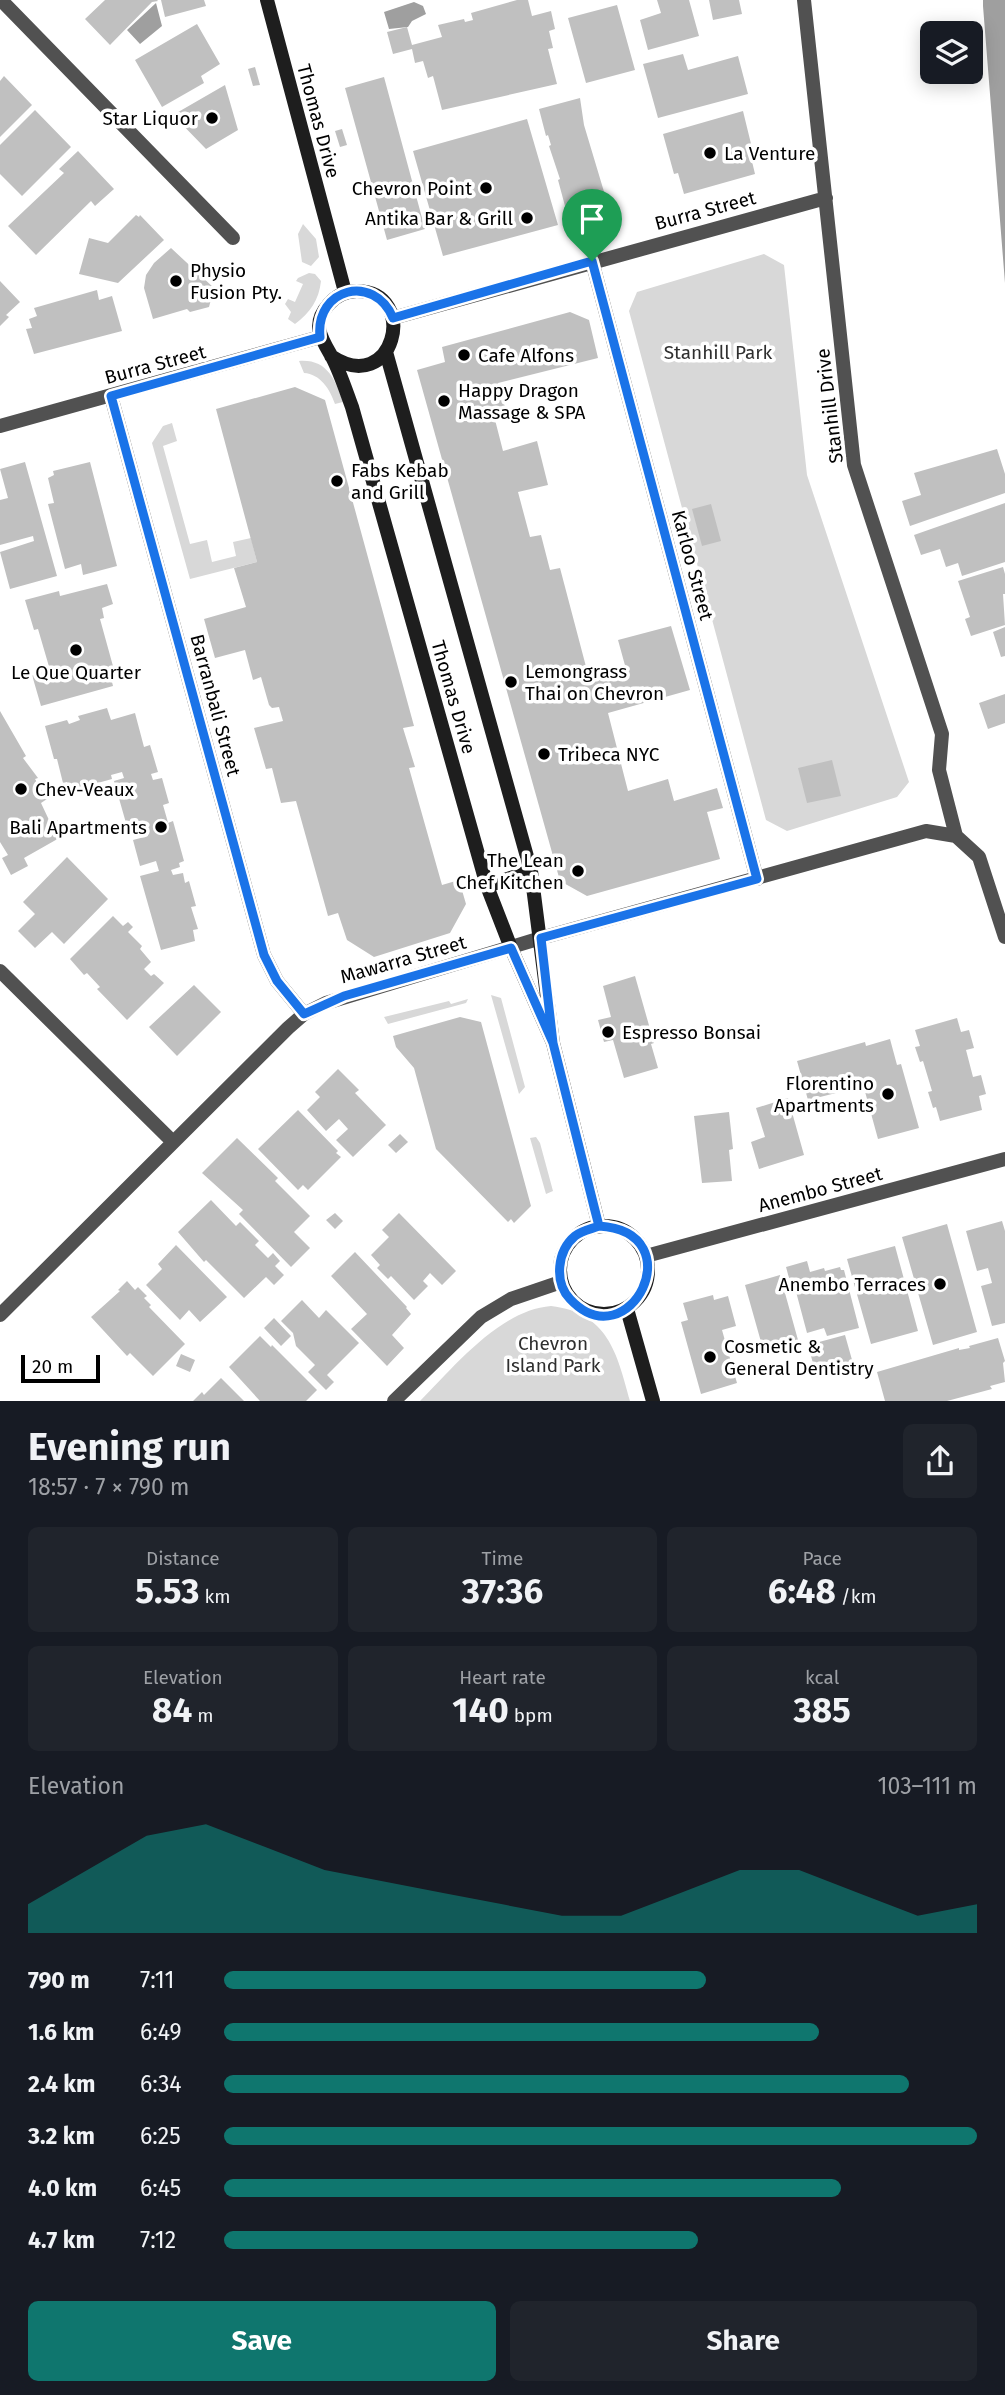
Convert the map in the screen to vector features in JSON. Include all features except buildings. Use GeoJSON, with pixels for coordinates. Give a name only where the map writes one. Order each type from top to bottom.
{"type":"FeatureCollection","features":[{"type":"Feature","properties":{"kind":"main road","name":"Thomas Drive"},"geometry":{"type":"LineString","coordinates":[[267,0],[345,292]]}},
{"type":"Feature","properties":{"kind":"main road"},"geometry":{"type":"LineString","coordinates":[[320,337],[321,316],[326,307],[334,298],[345,292],[369,293],[380,298],[393,318]]}},
{"type":"Feature","properties":{"kind":"main road","name":"Thomas Drive"},"geometry":{"type":"LineString","coordinates":[[393,318],[393,336],[386,352],[531,872],[553,1043],[599,1226]]}},
{"type":"Feature","properties":{"kind":"main road","name":"Thomas Drive"},"geometry":{"type":"LineString","coordinates":[[320,337],[331,356],[352,407],[487,886],[553,1043]]}},
{"type":"Feature","properties":{"kind":"main road"},"geometry":{"type":"LineString","coordinates":[[331,356],[341,363],[365,365],[386,352]]}},
{"type":"Feature","properties":{"kind":"main road"},"geometry":{"type":"LineString","coordinates":[[487,886],[531,872]]}},
{"type":"Feature","properties":{"kind":"main road"},"geometry":{"type":"LineString","coordinates":[[599,1226],[615,1227],[632,1236],[646,1256],[648,1278],[642,1293],[627,1309],[603,1315],[578,1307],[567,1296],[559,1267],[563,1251],[578,1233],[599,1226]]}},
{"type":"Feature","properties":{"kind":"main road"},"geometry":{"type":"LineString","coordinates":[[627,1309],[653,1401]]}},
{"type":"Feature","properties":{"kind":"street"},"geometry":{"type":"LineString","coordinates":[[1,0],[233,238]]}},
{"type":"Feature","properties":{"kind":"street","name":"Stanhill Drive"},"geometry":{"type":"LineString","coordinates":[[804,0],[854,465],[942,734],[939,771],[956,836],[979,857],[1005,937]]}},
{"type":"Feature","properties":{"kind":"street","name":"Burra Street"},"geometry":{"type":"LineString","coordinates":[[393,318],[826,198]]}},
{"type":"Feature","properties":{"kind":"street","name":"Karloo Street"},"geometry":{"type":"LineString","coordinates":[[592,261],[757,879]]}},
{"type":"Feature","properties":{"kind":"street","name":"Burra Street"},"geometry":{"type":"LineString","coordinates":[[0,426],[320,337]]}},
{"type":"Feature","properties":{"kind":"street","name":"Barranbali Street"},"geometry":{"type":"LineString","coordinates":[[111,396],[264,955],[277,981],[304,1014]]}},
{"type":"Feature","properties":{"kind":"street","name":"Mawarra Street"},"geometry":{"type":"LineString","coordinates":[[0,1315],[304,1014],[344,996],[541,938],[926,831],[956,836]]}},
{"type":"Feature","properties":{"kind":"street"},"geometry":{"type":"LineString","coordinates":[[0,971],[173,1142]]}},
{"type":"Feature","properties":{"kind":"street","name":"Anembo Street"},"geometry":{"type":"LineString","coordinates":[[646,1256],[1005,1159]]}},
{"type":"Feature","properties":{"kind":"street"},"geometry":{"type":"LineString","coordinates":[[394,1401],[481,1317],[512,1299],[561,1282]]}},
{"type":"Feature","properties":{"kind":"green space"},"geometry":{"type":"Polygon","coordinates":[[[303,224],[316,239],[319,257],[311,266],[302,262],[298,234],[303,224]]]}},
{"type":"Feature","properties":{"kind":"green space","name":"Stanhill Park"},"geometry":{"type":"Polygon","coordinates":[[[764,254],[784,265],[807,475],[909,782],[897,797],[787,831],[766,820],[629,311],[637,292],[764,254]]]}},
{"type":"Feature","properties":{"kind":"green space"},"geometry":{"type":"Polygon","coordinates":[[[309,273],[315,274],[321,281],[318,294],[309,311],[295,324],[288,319],[291,312],[285,304],[288,299],[295,302],[303,284],[296,281],[309,273]]]}},
{"type":"Feature","properties":{"kind":"green space"},"geometry":{"type":"Polygon","coordinates":[[[299,361],[317,363],[323,367],[333,378],[343,402],[335,404],[324,383],[315,376],[304,373],[299,361]]]}},
{"type":"Feature","properties":{"kind":"green space"},"geometry":{"type":"Polygon","coordinates":[[[172,423],[177,441],[163,446],[190,544],[207,540],[212,562],[236,556],[233,542],[251,538],[257,562],[190,579],[152,443],[163,426],[172,423]]]}},
{"type":"Feature","properties":{"kind":"green space"},"geometry":{"type":"Polygon","coordinates":[[[491,995],[501,998],[525,1087],[519,1094],[491,995]]]}},
{"type":"Feature","properties":{"kind":"green space"},"geometry":{"type":"Polygon","coordinates":[[[468,999],[466,1003],[388,1024],[384,1017],[449,1001],[451,1004],[468,999]]]}},
{"type":"Feature","properties":{"kind":"green space"},"geometry":{"type":"Polygon","coordinates":[[[536,1137],[553,1191],[546,1194],[530,1138],[536,1137]]]}},
{"type":"Feature","properties":{"kind":"green space","name":"Chevron Island Park"},"geometry":{"type":"Polygon","coordinates":[[[551,1306],[570,1310],[598,1326],[614,1352],[630,1401],[420,1401],[463,1357],[496,1329],[532,1310],[551,1306]]]}},
{"type":"Feature","properties":{"kind":"shaded area"},"geometry":{"type":"Polygon","coordinates":[[[983,0],[1005,0],[1005,283],[983,6],[983,0]]]}},
{"type":"Feature","properties":{"kind":"shaded area"},"geometry":{"type":"Polygon","coordinates":[[[414,2],[423,6],[426,14],[412,21],[408,27],[389,29],[384,12],[414,2]]]}},
{"type":"Feature","properties":{"kind":"shaded area"},"geometry":{"type":"Polygon","coordinates":[[[156,3],[162,26],[140,44],[127,30],[156,3]]]}},
{"type":"Feature","properties":{"kind":"place","name":"Star Liquor"},"geometry":{"type":"Point","coordinates":[212,118]}},
{"type":"Feature","properties":{"kind":"place","name":"La Venture"},"geometry":{"type":"Point","coordinates":[710,153]}},
{"type":"Feature","properties":{"kind":"place","name":"Chevron Point"},"geometry":{"type":"Point","coordinates":[486,188]}},
{"type":"Feature","properties":{"kind":"place","name":"Antika Bar & Grill"},"geometry":{"type":"Point","coordinates":[527,218]}},
{"type":"Feature","properties":{"kind":"place","name":"Physio Fusion Pty."},"geometry":{"type":"Point","coordinates":[176,281]}},
{"type":"Feature","properties":{"kind":"place","name":"Cafe Alfons"},"geometry":{"type":"Point","coordinates":[464,355]}},
{"type":"Feature","properties":{"kind":"place","name":"Happy Dragon Massage & SPA"},"geometry":{"type":"Point","coordinates":[444,401]}},
{"type":"Feature","properties":{"kind":"place","name":"Fabs Kebab and Grill"},"geometry":{"type":"Point","coordinates":[337,481]}},
{"type":"Feature","properties":{"kind":"place","name":"Le Que Quarter"},"geometry":{"type":"Point","coordinates":[76,650]}},
{"type":"Feature","properties":{"kind":"place","name":"Lemongrass Thai on Chevron"},"geometry":{"type":"Point","coordinates":[511,682]}},
{"type":"Feature","properties":{"kind":"place","name":"Tribeca NYC"},"geometry":{"type":"Point","coordinates":[544,754]}},
{"type":"Feature","properties":{"kind":"place","name":"Chev-Veaux"},"geometry":{"type":"Point","coordinates":[21,789]}},
{"type":"Feature","properties":{"kind":"place","name":"Bali Apartments"},"geometry":{"type":"Point","coordinates":[161,827]}},
{"type":"Feature","properties":{"kind":"place","name":"The Lean Chef Kitchen"},"geometry":{"type":"Point","coordinates":[578,871]}},
{"type":"Feature","properties":{"kind":"place","name":"Espresso Bonsai"},"geometry":{"type":"Point","coordinates":[608,1032]}},
{"type":"Feature","properties":{"kind":"place","name":"Florentino Apartments"},"geometry":{"type":"Point","coordinates":[888,1094]}},
{"type":"Feature","properties":{"kind":"place","name":"Anembo Terraces"},"geometry":{"type":"Point","coordinates":[940,1284]}},
{"type":"Feature","properties":{"kind":"place","name":"Cosmetic & General Dentistry"},"geometry":{"type":"Point","coordinates":[710,1357]}},
{"type":"Feature","properties":{"kind":"route"},"geometry":{"type":"LineString","coordinates":[[592,261],[393,318],[380,298],[369,293],[345,292],[334,298],[326,307],[321,316],[320,337],[111,396],[264,955],[272,974],[304,1014],[344,996],[511,948],[553,1043],[594,1207],[599,1226],[578,1233],[563,1251],[559,1267],[561,1282],[567,1296],[578,1307],[603,1315],[627,1309],[642,1293],[648,1278],[646,1256],[632,1236],[615,1227],[599,1226],[553,1043],[541,938],[757,879],[592,261]]}}]}
